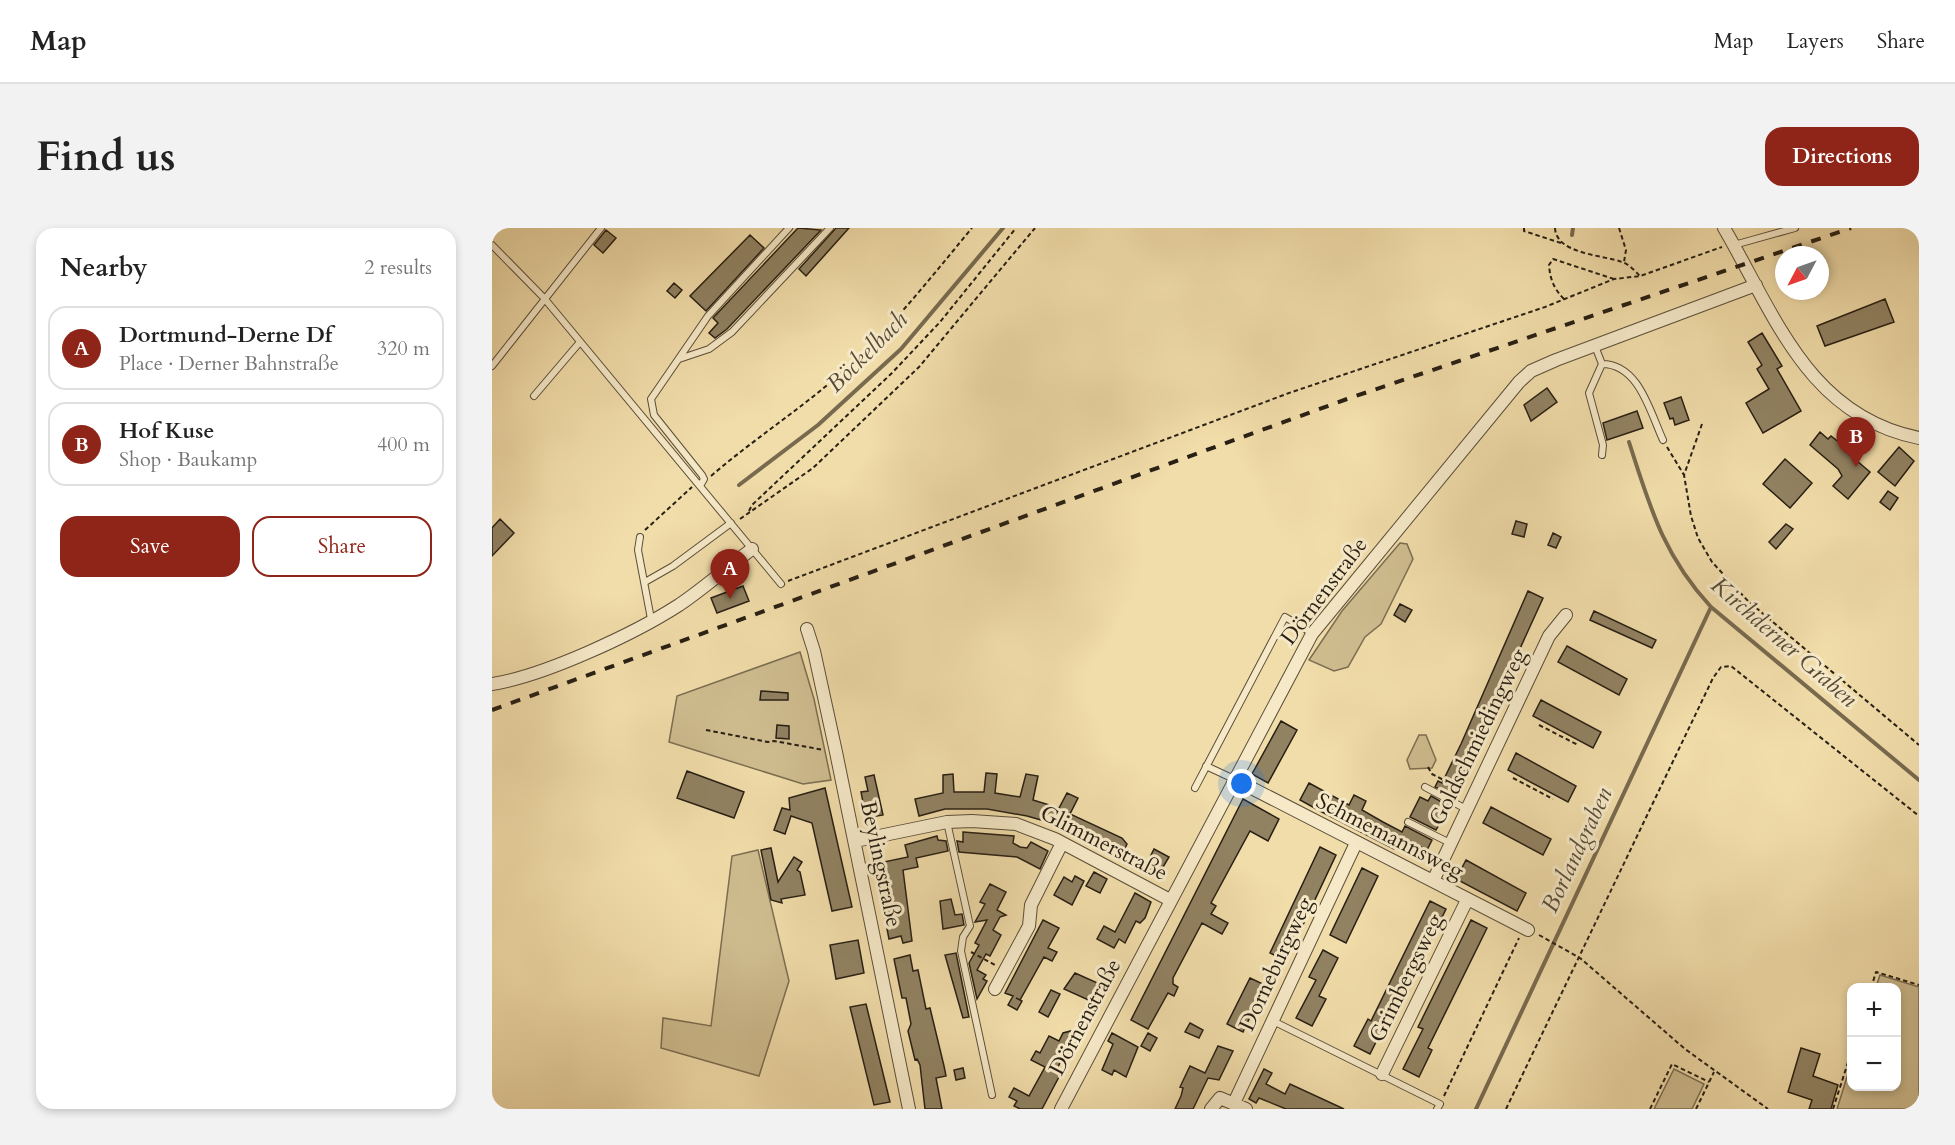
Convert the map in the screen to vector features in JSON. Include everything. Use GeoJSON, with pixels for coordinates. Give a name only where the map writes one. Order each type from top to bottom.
{"type":"FeatureCollection","features":[{"type":"Feature","properties":{"kind":"street"},"geometry":{"type":"LineString","coordinates":[[1724,228],[1797,356],[1832,397],[1867,420],[1900,434],[1919,438]]}},
{"type":"Feature","properties":{"kind":"street","name":"Dörnenstraße"},"geometry":{"type":"LineString","coordinates":[[1061,1109],[1312,634],[1519,382],[1531,371],[1756,285]]}},
{"type":"Feature","properties":{"kind":"street"},"geometry":{"type":"LineString","coordinates":[[492,684],[509,681],[560,663],[678,605],[752,549]]}},
{"type":"Feature","properties":{"kind":"street","name":"Goldschmiedingweg"},"geometry":{"type":"LineString","coordinates":[[1433,881],[1549,636],[1566,615]]}},
{"type":"Feature","properties":{"kind":"street","name":"Beylingstraße"},"geometry":{"type":"LineString","coordinates":[[807,629],[814,651],[855,841],[909,1109]]}},
{"type":"Feature","properties":{"kind":"street","name":"Schmemannsweg"},"geometry":{"type":"LineString","coordinates":[[1234,779],[1526,929]]}},
{"type":"Feature","properties":{"kind":"street","name":"Glimmerstraße"},"geometry":{"type":"LineString","coordinates":[[855,841],[947,822],[983,821],[1016,824],[1062,843],[1170,900]]}},
{"type":"Feature","properties":{"kind":"street"},"geometry":{"type":"LineString","coordinates":[[995,989],[1029,926],[1031,904],[1062,843]]}},
{"type":"Feature","properties":{"kind":"street","name":"Dorneburgweg"},"geometry":{"type":"LineString","coordinates":[[1234,1103],[1356,843]]}},
{"type":"Feature","properties":{"kind":"street","name":"Grimbergsweg"},"geometry":{"type":"LineString","coordinates":[[1382,1074],[1467,900]]}},
{"type":"Feature","properties":{"kind":"street"},"geometry":{"type":"LineString","coordinates":[[1211,1109],[1220,1098],[1246,1109]]}},
{"type":"Feature","properties":{"kind":"lane"},"geometry":{"type":"LineString","coordinates":[[492,366],[601,228]]}},
{"type":"Feature","properties":{"kind":"lane"},"geometry":{"type":"LineString","coordinates":[[699,484],[704,479],[702,475],[654,415],[651,399],[708,316],[789,228]]}},
{"type":"Feature","properties":{"kind":"lane"},"geometry":{"type":"LineString","coordinates":[[678,359],[709,349],[732,332],[830,228]]}},
{"type":"Feature","properties":{"kind":"lane"},"geometry":{"type":"LineString","coordinates":[[1733,243],[1796,228]]}},
{"type":"Feature","properties":{"kind":"lane"},"geometry":{"type":"LineString","coordinates":[[492,245],[544,298],[781,584]]}},
{"type":"Feature","properties":{"kind":"lane"},"geometry":{"type":"LineString","coordinates":[[534,396],[580,342]]}},
{"type":"Feature","properties":{"kind":"lane"},"geometry":{"type":"LineString","coordinates":[[1595,345],[1602,364],[1590,393],[1590,404],[1603,445],[1602,455]]}},
{"type":"Feature","properties":{"kind":"lane"},"geometry":{"type":"LineString","coordinates":[[1602,364],[1613,364],[1634,379],[1663,440]]}},
{"type":"Feature","properties":{"kind":"lane"},"geometry":{"type":"LineString","coordinates":[[645,582],[673,566],[731,524]]}},
{"type":"Feature","properties":{"kind":"lane"},"geometry":{"type":"LineString","coordinates":[[640,537],[638,550],[651,619]]}},
{"type":"Feature","properties":{"kind":"lane"},"geometry":{"type":"LineString","coordinates":[[1195,788],[1285,616],[1312,634]]}},
{"type":"Feature","properties":{"kind":"lane"},"geometry":{"type":"LineString","coordinates":[[1206,766],[1234,779]]}},
{"type":"Feature","properties":{"kind":"lane"},"geometry":{"type":"LineString","coordinates":[[1425,788],[1466,809]]}},
{"type":"Feature","properties":{"kind":"lane"},"geometry":{"type":"LineString","coordinates":[[947,822],[970,926],[963,937],[961,947],[992,1095]]}},
{"type":"Feature","properties":{"kind":"lane"},"geometry":{"type":"LineString","coordinates":[[1408,822],[1450,843]]}},
{"type":"Feature","properties":{"kind":"lane"},"geometry":{"type":"LineString","coordinates":[[1273,1021],[1382,1074],[1438,1106]]}},
{"type":"Feature","properties":{"kind":"path"},"geometry":{"type":"LineString","coordinates":[[640,537],[649,526],[699,484],[849,367],[888,326],[972,228]]}},
{"type":"Feature","properties":{"kind":"path"},"geometry":{"type":"LineString","coordinates":[[749,512],[752,505],[900,365],[940,322],[1016,228]]}},
{"type":"Feature","properties":{"kind":"path"},"geometry":{"type":"LineString","coordinates":[[731,524],[813,468],[919,368],[1035,228]]}},
{"type":"Feature","properties":{"kind":"path"},"geometry":{"type":"LineString","coordinates":[[1524,228],[1524,231],[1562,244],[1624,262],[1641,276]]}},
{"type":"Feature","properties":{"kind":"path"},"geometry":{"type":"LineString","coordinates":[[1556,228],[1556,234],[1562,244]]}},
{"type":"Feature","properties":{"kind":"path"},"geometry":{"type":"LineString","coordinates":[[1619,228],[1626,250],[1624,262]]}},
{"type":"Feature","properties":{"kind":"path"},"geometry":{"type":"LineString","coordinates":[[781,584],[1289,393],[1564,299],[1614,279],[1641,276],[1698,258],[1733,243]]}},
{"type":"Feature","properties":{"kind":"path"},"geometry":{"type":"LineString","coordinates":[[1564,299],[1553,285],[1550,275],[1549,265],[1553,259],[1614,279]]}},
{"type":"Feature","properties":{"kind":"path"},"geometry":{"type":"LineString","coordinates":[[1684,475],[1702,424]]}},
{"type":"Feature","properties":{"kind":"path"},"geometry":{"type":"LineString","coordinates":[[1663,440],[1684,475],[1698,538],[1712,562],[1731,585],[1919,745]]}},
{"type":"Feature","properties":{"kind":"path"},"geometry":{"type":"LineString","coordinates":[[1506,1109],[1713,678],[1721,668],[1731,666],[1919,816]]}},
{"type":"Feature","properties":{"kind":"path"},"geometry":{"type":"LineString","coordinates":[[1539,724],[1578,745]]}},
{"type":"Feature","properties":{"kind":"path"},"geometry":{"type":"LineString","coordinates":[[706,730],[836,752]]}},
{"type":"Feature","properties":{"kind":"path"},"geometry":{"type":"LineString","coordinates":[[1428,767],[1432,774],[1473,795]]}},
{"type":"Feature","properties":{"kind":"path"},"geometry":{"type":"LineString","coordinates":[[1514,778],[1553,799]]}},
{"type":"Feature","properties":{"kind":"path"},"geometry":{"type":"LineString","coordinates":[[1438,1106],[1526,929]]}},
{"type":"Feature","properties":{"kind":"path"},"geometry":{"type":"LineString","coordinates":[[1541,936],[1580,958],[1714,1072],[1768,1109]]}},
{"type":"Feature","properties":{"kind":"path"},"geometry":{"type":"LineString","coordinates":[[961,947],[1005,971]]}},
{"type":"Feature","properties":{"kind":"path"},"geometry":{"type":"LineString","coordinates":[[1872,983],[1876,972],[1919,985]]}},
{"type":"Feature","properties":{"kind":"path"},"geometry":{"type":"LineString","coordinates":[[1833,1109],[1847,1063]]}},
{"type":"Feature","properties":{"kind":"path"},"geometry":{"type":"LineString","coordinates":[[1650,1109],[1672,1064],[1709,1082]]}},
{"type":"Feature","properties":{"kind":"path"},"geometry":{"type":"LineString","coordinates":[[1696,1109],[1714,1072]]}},
{"type":"Feature","properties":{"kind":"shaded area"},"geometry":{"type":"Polygon","coordinates":[[[1400,543],[1407,544],[1413,559],[1381,624],[1365,637],[1348,667],[1334,671],[1309,660],[1342,611],[1400,543]]]}},
{"type":"Feature","properties":{"kind":"shaded area"},"geometry":{"type":"Polygon","coordinates":[[[800,652],[814,699],[831,780],[803,784],[669,742],[677,696],[800,652]]]}},
{"type":"Feature","properties":{"kind":"shaded area"},"geometry":{"type":"Polygon","coordinates":[[[1419,735],[1426,735],[1436,760],[1432,768],[1410,769],[1407,760],[1419,735]]]}},
{"type":"Feature","properties":{"kind":"shaded area"},"geometry":{"type":"Polygon","coordinates":[[[758,850],[789,981],[759,1076],[661,1048],[663,1018],[711,1026],[732,856],[758,850]]]}},
{"type":"Feature","properties":{"kind":"shaded area"},"geometry":{"type":"Polygon","coordinates":[[[1880,975],[1919,987],[1919,1109],[1837,1109],[1847,1077],[1847,1091],[1901,1091],[1901,983],[1877,983],[1880,975]]]}},
{"type":"Feature","properties":{"kind":"shaded area"},"geometry":{"type":"Polygon","coordinates":[[[1674,1069],[1704,1084],[1692,1109],[1654,1109],[1674,1069]]]}},
{"type":"Feature","properties":{"kind":"building"},"geometry":{"type":"Polygon","coordinates":[[[798,228],[821,230],[727,329],[715,338],[709,333],[718,323],[713,318],[798,228]]]}},
{"type":"Feature","properties":{"kind":"building"},"geometry":{"type":"Polygon","coordinates":[[[836,228],[849,228],[806,276],[799,269],[836,228]]]}},
{"type":"Feature","properties":{"kind":"building"},"geometry":{"type":"Polygon","coordinates":[[[606,230],[616,238],[603,253],[594,245],[606,230]]]}},
{"type":"Feature","properties":{"kind":"building"},"geometry":{"type":"Polygon","coordinates":[[[750,235],[764,248],[706,311],[690,296],[750,235]]]}},
{"type":"Feature","properties":{"kind":"building"},"geometry":{"type":"Polygon","coordinates":[[[674,283],[682,290],[675,298],[667,291],[674,283]]]}},
{"type":"Feature","properties":{"kind":"building"},"geometry":{"type":"Polygon","coordinates":[[[1885,299],[1894,322],[1825,346],[1817,326],[1885,299]]]}},
{"type":"Feature","properties":{"kind":"building"},"geometry":{"type":"Polygon","coordinates":[[[1762,333],[1782,366],[1777,369],[1801,411],[1763,433],[1746,403],[1769,389],[1757,369],[1762,365],[1748,342],[1762,333]]]}},
{"type":"Feature","properties":{"kind":"building"},"geometry":{"type":"Polygon","coordinates":[[[1547,388],[1557,402],[1531,421],[1524,405],[1547,388]]]}},
{"type":"Feature","properties":{"kind":"building"},"geometry":{"type":"Polygon","coordinates":[[[1681,397],[1689,420],[1675,425],[1664,403],[1681,397]]]}},
{"type":"Feature","properties":{"kind":"building"},"geometry":{"type":"Polygon","coordinates":[[[1637,411],[1643,428],[1607,440],[1603,423],[1637,411]]]}},
{"type":"Feature","properties":{"kind":"building"},"geometry":{"type":"Polygon","coordinates":[[[1820,432],[1828,439],[1831,436],[1845,447],[1843,449],[1870,472],[1848,499],[1833,486],[1842,476],[1838,469],[1810,445],[1820,432]]]}},
{"type":"Feature","properties":{"kind":"building"},"geometry":{"type":"Polygon","coordinates":[[[1899,447],[1914,461],[1895,486],[1878,472],[1899,447]]]}},
{"type":"Feature","properties":{"kind":"building"},"geometry":{"type":"Polygon","coordinates":[[[1785,459],[1812,483],[1790,508],[1763,484],[1785,459]]]}},
{"type":"Feature","properties":{"kind":"building"},"geometry":{"type":"Polygon","coordinates":[[[1888,491],[1898,498],[1890,510],[1880,502],[1888,491]]]}},
{"type":"Feature","properties":{"kind":"building"},"geometry":{"type":"Polygon","coordinates":[[[500,519],[514,533],[492,556],[492,528],[500,519]]]}},
{"type":"Feature","properties":{"kind":"building"},"geometry":{"type":"Polygon","coordinates":[[[1516,521],[1527,524],[1524,537],[1512,534],[1516,521]]]}},
{"type":"Feature","properties":{"kind":"building"},"geometry":{"type":"Polygon","coordinates":[[[1786,524],[1793,529],[1776,549],[1769,542],[1786,524]]]}},
{"type":"Feature","properties":{"kind":"building"},"geometry":{"type":"Polygon","coordinates":[[[1553,533],[1561,537],[1556,548],[1548,545],[1553,533]]]}},
{"type":"Feature","properties":{"kind":"building"},"geometry":{"type":"Polygon","coordinates":[[[743,586],[749,601],[717,613],[711,598],[743,586]]]}},
{"type":"Feature","properties":{"kind":"building"},"geometry":{"type":"Polygon","coordinates":[[[1528,591],[1543,598],[1453,796],[1435,787],[1438,781],[1442,783],[1461,744],[1528,591]]]}},
{"type":"Feature","properties":{"kind":"building"},"geometry":{"type":"Polygon","coordinates":[[[1400,604],[1412,610],[1405,622],[1394,615],[1400,604]]]}},
{"type":"Feature","properties":{"kind":"building"},"geometry":{"type":"Polygon","coordinates":[[[1594,611],[1656,640],[1652,648],[1590,620],[1594,611]]]}},
{"type":"Feature","properties":{"kind":"building"},"geometry":{"type":"Polygon","coordinates":[[[1567,646],[1627,679],[1619,695],[1558,662],[1567,646]]]}},
{"type":"Feature","properties":{"kind":"building"},"geometry":{"type":"Polygon","coordinates":[[[761,691],[788,693],[788,700],[760,700],[761,691]]]}},
{"type":"Feature","properties":{"kind":"building"},"geometry":{"type":"Polygon","coordinates":[[[1541,700],[1601,732],[1593,748],[1533,716],[1541,700]]]}},
{"type":"Feature","properties":{"kind":"building"},"geometry":{"type":"Polygon","coordinates":[[[1281,721],[1297,730],[1268,783],[1252,774],[1281,721]]]}},
{"type":"Feature","properties":{"kind":"building"},"geometry":{"type":"Polygon","coordinates":[[[777,725],[789,726],[789,739],[776,738],[777,725]]]}},
{"type":"Feature","properties":{"kind":"building"},"geometry":{"type":"Polygon","coordinates":[[[1516,753],[1576,786],[1568,802],[1508,770],[1516,753]]]}},
{"type":"Feature","properties":{"kind":"building"},"geometry":{"type":"Polygon","coordinates":[[[687,771],[744,792],[734,818],[677,798],[687,771]]]}},
{"type":"Feature","properties":{"kind":"building"},"geometry":{"type":"Polygon","coordinates":[[[986,773],[997,774],[995,793],[1020,797],[1026,774],[1038,776],[1033,800],[1059,808],[1067,793],[1078,798],[1070,814],[1122,838],[1127,844],[1122,854],[1116,850],[1113,856],[1055,824],[1027,816],[987,809],[945,809],[919,816],[915,799],[943,793],[943,775],[953,774],[954,792],[984,792],[986,773]]]}},
{"type":"Feature","properties":{"kind":"building"},"geometry":{"type":"Polygon","coordinates":[[[874,775],[883,815],[866,818],[861,792],[868,791],[865,777],[874,775]]]}},
{"type":"Feature","properties":{"kind":"building"},"geometry":{"type":"Polygon","coordinates":[[[1309,783],[1349,805],[1354,795],[1366,801],[1362,810],[1402,832],[1405,826],[1432,840],[1427,850],[1400,837],[1394,849],[1300,800],[1309,783]]]}},
{"type":"Feature","properties":{"kind":"building"},"geometry":{"type":"Polygon","coordinates":[[[825,788],[852,907],[832,911],[812,823],[791,816],[785,834],[774,830],[782,808],[790,810],[789,798],[825,788]]]}},
{"type":"Feature","properties":{"kind":"building"},"geometry":{"type":"Polygon","coordinates":[[[1431,796],[1449,806],[1436,830],[1410,817],[1420,797],[1428,801],[1431,796]]]}},
{"type":"Feature","properties":{"kind":"building"},"geometry":{"type":"Polygon","coordinates":[[[1243,799],[1279,819],[1268,841],[1250,831],[1211,903],[1216,906],[1211,914],[1228,923],[1222,934],[1202,923],[1173,978],[1173,984],[1178,987],[1174,996],[1168,993],[1148,1029],[1131,1020],[1243,799]]]}},
{"type":"Feature","properties":{"kind":"building"},"geometry":{"type":"Polygon","coordinates":[[[1491,807],[1551,839],[1543,855],[1483,823],[1491,807]]]}},
{"type":"Feature","properties":{"kind":"building"},"geometry":{"type":"Polygon","coordinates":[[[963,832],[1014,836],[1013,843],[1020,847],[1027,848],[1031,842],[1048,851],[1040,869],[1017,857],[959,852],[957,841],[963,842],[963,832]]]}},
{"type":"Feature","properties":{"kind":"building"},"geometry":{"type":"Polygon","coordinates":[[[937,836],[938,840],[946,841],[948,851],[916,858],[918,867],[903,870],[912,941],[903,943],[901,936],[889,939],[879,883],[882,877],[879,863],[908,857],[905,845],[937,836]]]}},
{"type":"Feature","properties":{"kind":"building"},"geometry":{"type":"Polygon","coordinates":[[[1320,847],[1336,855],[1286,961],[1270,953],[1320,847]]]}},
{"type":"Feature","properties":{"kind":"building"},"geometry":{"type":"Polygon","coordinates":[[[771,848],[778,882],[794,857],[802,862],[797,870],[800,872],[805,895],[781,899],[782,903],[771,900],[761,850],[771,848]]]}},
{"type":"Feature","properties":{"kind":"building"},"geometry":{"type":"Polygon","coordinates":[[[1154,849],[1169,857],[1157,877],[1144,869],[1154,849]]]}},
{"type":"Feature","properties":{"kind":"building"},"geometry":{"type":"Polygon","coordinates":[[[1466,860],[1526,893],[1517,911],[1456,879],[1466,860]]]}},
{"type":"Feature","properties":{"kind":"building"},"geometry":{"type":"Polygon","coordinates":[[[1362,868],[1378,876],[1346,943],[1330,935],[1362,868]]]}},
{"type":"Feature","properties":{"kind":"building"},"geometry":{"type":"Polygon","coordinates":[[[1094,872],[1107,879],[1100,893],[1086,886],[1094,872]]]}},
{"type":"Feature","properties":{"kind":"building"},"geometry":{"type":"Polygon","coordinates":[[[1075,876],[1084,881],[1072,905],[1054,895],[1064,877],[1072,882],[1075,876]]]}},
{"type":"Feature","properties":{"kind":"building"},"geometry":{"type":"Polygon","coordinates":[[[990,884],[1006,892],[997,910],[1006,915],[1000,917],[993,930],[1001,935],[990,956],[986,954],[977,970],[986,975],[983,979],[987,981],[977,999],[969,963],[979,945],[975,943],[987,920],[975,922],[985,904],[980,902],[990,884]]]}},
{"type":"Feature","properties":{"kind":"building"},"geometry":{"type":"Polygon","coordinates":[[[1135,893],[1151,902],[1145,918],[1140,923],[1136,921],[1125,943],[1119,939],[1114,948],[1097,939],[1104,926],[1115,932],[1135,893]]]}},
{"type":"Feature","properties":{"kind":"building"},"geometry":{"type":"Polygon","coordinates":[[[951,899],[955,915],[962,914],[964,925],[943,929],[940,901],[951,899]]]}},
{"type":"Feature","properties":{"kind":"building"},"geometry":{"type":"Polygon","coordinates":[[[1430,901],[1446,909],[1394,1016],[1390,1014],[1370,1054],[1354,1046],[1368,1019],[1371,1021],[1430,901]]]}},
{"type":"Feature","properties":{"kind":"building"},"geometry":{"type":"Polygon","coordinates":[[[1043,920],[1059,928],[1048,948],[1057,952],[1052,961],[1044,957],[1020,1000],[1022,1001],[1017,1010],[1008,1005],[1013,996],[1005,993],[1043,920]]]}},
{"type":"Feature","properties":{"kind":"building"},"geometry":{"type":"Polygon","coordinates":[[[1471,920],[1487,928],[1428,1048],[1432,1050],[1419,1077],[1403,1069],[1423,1029],[1418,1027],[1471,920]]]}},
{"type":"Feature","properties":{"kind":"building"},"geometry":{"type":"Polygon","coordinates":[[[858,940],[864,973],[836,979],[830,945],[858,940]]]}},
{"type":"Feature","properties":{"kind":"building"},"geometry":{"type":"Polygon","coordinates":[[[1323,950],[1338,958],[1319,996],[1326,999],[1312,1026],[1296,1018],[1316,980],[1309,977],[1323,950]]]}},
{"type":"Feature","properties":{"kind":"building"},"geometry":{"type":"Polygon","coordinates":[[[956,953],[969,1017],[963,1018],[945,955],[956,953]]]}},
{"type":"Feature","properties":{"kind":"building"},"geometry":{"type":"Polygon","coordinates":[[[910,955],[913,971],[918,970],[926,1009],[930,1008],[944,1066],[946,1076],[936,1078],[942,1109],[925,1109],[920,1065],[917,1059],[915,1060],[908,1031],[911,1024],[906,998],[902,998],[894,959],[910,955]]]}},
{"type":"Feature","properties":{"kind":"building"},"geometry":{"type":"Polygon","coordinates":[[[1075,973],[1102,985],[1093,1002],[1064,989],[1075,973]]]}},
{"type":"Feature","properties":{"kind":"building"},"geometry":{"type":"Polygon","coordinates":[[[1250,978],[1265,985],[1243,1032],[1227,1024],[1250,978]]]}},
{"type":"Feature","properties":{"kind":"building"},"geometry":{"type":"Polygon","coordinates":[[[1051,990],[1060,994],[1048,1017],[1039,1012],[1051,990]]]}},
{"type":"Feature","properties":{"kind":"building"},"geometry":{"type":"Polygon","coordinates":[[[866,1004],[890,1102],[874,1105],[850,1007],[866,1004]]]}},
{"type":"Feature","properties":{"kind":"building"},"geometry":{"type":"Polygon","coordinates":[[[1190,1023],[1203,1030],[1199,1038],[1185,1032],[1190,1023]]]}},
{"type":"Feature","properties":{"kind":"building"},"geometry":{"type":"Polygon","coordinates":[[[1086,1027],[1070,1057],[1065,1055],[1063,1057],[1055,1073],[1060,1075],[1042,1109],[1020,1109],[1014,1106],[1017,1101],[1009,1097],[1014,1088],[1029,1096],[1045,1067],[1031,1060],[1036,1051],[1040,1053],[1049,1036],[1059,1041],[1063,1033],[1086,1027]]]}},
{"type":"Feature","properties":{"kind":"building"},"geometry":{"type":"Polygon","coordinates":[[[1112,1033],[1138,1047],[1126,1077],[1114,1070],[1112,1075],[1102,1070],[1113,1044],[1108,1041],[1112,1033]]]}},
{"type":"Feature","properties":{"kind":"building"},"geometry":{"type":"Polygon","coordinates":[[[1148,1033],[1157,1038],[1150,1051],[1141,1046],[1148,1033]]]}},
{"type":"Feature","properties":{"kind":"building"},"geometry":{"type":"Polygon","coordinates":[[[1218,1046],[1233,1051],[1219,1080],[1208,1078],[1193,1109],[1175,1109],[1183,1088],[1180,1087],[1190,1066],[1205,1073],[1218,1046]]]}},
{"type":"Feature","properties":{"kind":"building"},"geometry":{"type":"Polygon","coordinates":[[[1801,1048],[1820,1054],[1813,1076],[1838,1085],[1831,1109],[1809,1109],[1812,1100],[1788,1092],[1801,1048]]]}},
{"type":"Feature","properties":{"kind":"building"},"geometry":{"type":"Polygon","coordinates":[[[963,1068],[965,1078],[956,1080],[954,1070],[963,1068]]]}},
{"type":"Feature","properties":{"kind":"building"},"geometry":{"type":"Polygon","coordinates":[[[1264,1069],[1272,1073],[1266,1084],[1285,1094],[1290,1084],[1344,1109],[1286,1109],[1259,1098],[1256,1103],[1249,1099],[1264,1069]]]}},
{"type":"Feature","properties":{"kind":"waterway","name":"Böckelbach"},"geometry":{"type":"LineString","coordinates":[[739,485],[818,425],[901,349],[1003,228]]}},
{"type":"Feature","properties":{"kind":"waterway","name":"Kirchderner Graben"},"geometry":{"type":"LineString","coordinates":[[1572,235],[1573,228]]}},
{"type":"Feature","properties":{"kind":"waterway","name":"Kirchderner Graben"},"geometry":{"type":"LineString","coordinates":[[1629,442],[1644,488],[1669,549],[1695,588],[1711,607],[1919,780]]}},
{"type":"Feature","properties":{"kind":"waterway","name":"Borlandgraben"},"geometry":{"type":"LineString","coordinates":[[1476,1109],[1711,607]]}},
{"type":"Feature","properties":{"kind":"railway"},"geometry":{"type":"LineString","coordinates":[[492,710],[1347,399],[1851,228]]}},
{"type":"Feature","properties":{"kind":"place","name":"Hof Kuse"},"geometry":{"type":"Point","coordinates":[1856,467]}},
{"type":"Feature","properties":{"kind":"place","name":"Dortmund-Derne Df"},"geometry":{"type":"Point","coordinates":[730,599]}}]}
